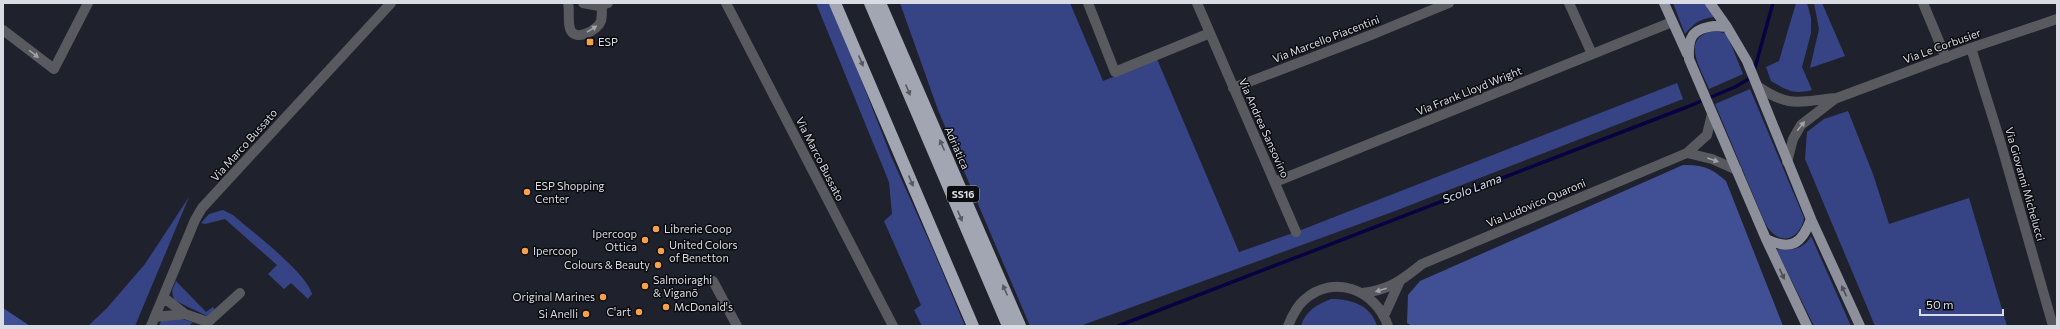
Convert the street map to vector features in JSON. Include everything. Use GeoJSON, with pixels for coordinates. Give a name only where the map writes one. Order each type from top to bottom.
{"type":"FeatureCollection","features":[{"type":"Feature","properties":{"kind":"highway"},"geometry":{"type":"LineString","coordinates":[[835,3],[972,322]]}},
{"type":"Feature","properties":{"kind":"highway"},"geometry":{"type":"LineString","coordinates":[[839,3],[845,26]]}},
{"type":"Feature","properties":{"kind":"highway","name":"SS16"},"geometry":{"type":"LineString","coordinates":[[870,3],[1008,326]]}},
{"type":"Feature","properties":{"kind":"highway","name":"Adriatica"},"geometry":{"type":"LineString","coordinates":[[880,3],[1020,326]]}},
{"type":"Feature","properties":{"kind":"highway","name":"SS16"},"geometry":{"type":"LineString","coordinates":[[889,3],[904,38],[905,62]]}},
{"type":"Feature","properties":{"kind":"main road"},"geometry":{"type":"LineString","coordinates":[[1664,3],[1766,239],[1807,326]]}},
{"type":"Feature","properties":{"kind":"main road"},"geometry":{"type":"LineString","coordinates":[[1710,3],[1727,27],[1746,61],[1811,218],[1860,326]]}},
{"type":"Feature","properties":{"kind":"main road"},"geometry":{"type":"LineString","coordinates":[[1689,59],[1689,45],[1692,35],[1702,27],[1727,27]]}},
{"type":"Feature","properties":{"kind":"main road"},"geometry":{"type":"LineString","coordinates":[[1766,239],[1778,245],[1798,242],[1806,234],[1811,218]]}},
{"type":"Feature","properties":{"kind":"street"},"geometry":{"type":"LineString","coordinates":[[3,30],[54,69],[88,3]]}},
{"type":"Feature","properties":{"kind":"street","name":"Via Marco Bussato"},"geometry":{"type":"LineString","coordinates":[[153,321],[195,220],[202,208],[391,3]]}},
{"type":"Feature","properties":{"kind":"street"},"geometry":{"type":"LineString","coordinates":[[568,3],[570,30],[579,36],[595,29],[601,22],[605,4],[583,3]]}},
{"type":"Feature","properties":{"kind":"street","name":"Via Marco Bussato"},"geometry":{"type":"LineString","coordinates":[[726,3],[893,326]]}},
{"type":"Feature","properties":{"kind":"street"},"geometry":{"type":"LineString","coordinates":[[1088,3],[1115,72],[1210,33]]}},
{"type":"Feature","properties":{"kind":"street","name":"Via Andrea Sansovino"},"geometry":{"type":"LineString","coordinates":[[1197,3],[1296,232]]}},
{"type":"Feature","properties":{"kind":"street","name":"Via Marcello Piacentini"},"geometry":{"type":"LineString","coordinates":[[1233,88],[1376,34],[1449,3]]}},
{"type":"Feature","properties":{"kind":"street"},"geometry":{"type":"LineString","coordinates":[[1569,3],[1592,54]]}},
{"type":"Feature","properties":{"kind":"street"},"geometry":{"type":"LineString","coordinates":[[1923,3],[1946,58]]}},
{"type":"Feature","properties":{"kind":"street","name":"Via Le Corbusier"},"geometry":{"type":"LineString","coordinates":[[1787,162],[1793,139],[1801,124],[1837,98],[1971,48],[2057,19]]}},
{"type":"Feature","properties":{"kind":"street","name":"Via Frank Lloyd Wright"},"geometry":{"type":"LineString","coordinates":[[1274,182],[1672,22]]}},
{"type":"Feature","properties":{"kind":"street","name":"Via Giovanni Michelucci"},"geometry":{"type":"LineString","coordinates":[[1971,48],[2001,144],[2053,326]]}},
{"type":"Feature","properties":{"kind":"street","name":"Via Le Corbusier"},"geometry":{"type":"LineString","coordinates":[[1757,86],[1772,97],[1790,102],[1807,103],[1818,99],[1837,98]]}},
{"type":"Feature","properties":{"kind":"street","name":"Via Ludovico Quaroni"},"geometry":{"type":"LineString","coordinates":[[1362,293],[1379,291],[1399,282],[1422,264],[1687,153],[1707,135],[1712,114]]}},
{"type":"Feature","properties":{"kind":"street"},"geometry":{"type":"LineString","coordinates":[[1687,153],[1712,159],[1737,170]]}},
{"type":"Feature","properties":{"kind":"street"},"geometry":{"type":"LineString","coordinates":[[713,281],[737,326]]}},
{"type":"Feature","properties":{"kind":"street","name":"Via Ludovico Quaroni"},"geometry":{"type":"LineString","coordinates":[[1386,321],[1399,282]]}},
{"type":"Feature","properties":{"kind":"street"},"geometry":{"type":"LineString","coordinates":[[1288,326],[1294,312],[1304,300],[1317,291],[1332,287],[1347,288],[1362,293],[1375,302],[1386,321]]}},
{"type":"Feature","properties":{"kind":"street"},"geometry":{"type":"LineString","coordinates":[[163,297],[185,314],[208,322],[240,293]]}},
{"type":"Feature","properties":{"kind":"street"},"geometry":{"type":"LineString","coordinates":[[153,321],[185,314]]}},
{"type":"Feature","properties":{"kind":"shaded area"},"geometry":{"type":"Polygon","coordinates":[[[816,3],[831,3],[891,156],[965,326],[922,326],[914,310],[921,305],[884,221],[892,214],[889,182],[816,3]]]}},
{"type":"Feature","properties":{"kind":"shaded area"},"geometry":{"type":"Polygon","coordinates":[[[900,3],[1070,3],[1103,81],[1157,59],[1239,252],[1296,232],[1677,83],[1683,99],[1395,211],[1080,326],[1030,326],[938,110],[900,3]]]}},
{"type":"Feature","properties":{"kind":"shaded area"},"geometry":{"type":"Polygon","coordinates":[[[1673,3],[1705,3],[1718,17],[1700,21],[1692,26],[1685,34],[1673,3]]]}},
{"type":"Feature","properties":{"kind":"shaded area"},"geometry":{"type":"Polygon","coordinates":[[[1796,3],[1807,3],[1811,18],[1811,33],[1802,67],[1812,90],[1800,92],[1790,91],[1771,81],[1766,67],[1779,61],[1796,3]]]}},
{"type":"Feature","properties":{"kind":"shaded area"},"geometry":{"type":"Polygon","coordinates":[[[1814,3],[1822,3],[1845,56],[1810,68],[1819,29],[1814,3]]]}},
{"type":"Feature","properties":{"kind":"shaded area"},"geometry":{"type":"Polygon","coordinates":[[[1714,31],[1724,33],[1728,37],[1743,74],[1709,89],[1695,55],[1695,47],[1697,40],[1703,34],[1714,31]]]}},
{"type":"Feature","properties":{"kind":"shaded area"},"geometry":{"type":"Polygon","coordinates":[[[1750,89],[1804,218],[1801,228],[1794,236],[1790,238],[1780,238],[1770,231],[1766,224],[1715,104],[1750,89]]]}},
{"type":"Feature","properties":{"kind":"shaded area"},"geometry":{"type":"Polygon","coordinates":[[[1848,111],[1873,174],[1889,224],[1969,198],[2007,326],[1875,326],[1805,159],[1807,132],[1824,119],[1848,111]]]}},
{"type":"Feature","properties":{"kind":"shaded area"},"geometry":{"type":"Polygon","coordinates":[[[1683,165],[1707,168],[1726,181],[1783,326],[1412,326],[1407,323],[1408,295],[1420,281],[1683,165]]]}},
{"type":"Feature","properties":{"kind":"shaded area"},"geometry":{"type":"Polygon","coordinates":[[[189,197],[135,326],[88,326],[107,308],[145,264],[189,197]]]}},
{"type":"Feature","properties":{"kind":"shaded area"},"geometry":{"type":"Polygon","coordinates":[[[223,210],[233,215],[264,241],[300,275],[308,285],[312,294],[308,299],[291,283],[284,289],[268,274],[277,265],[225,219],[205,224],[201,223],[209,214],[223,210]]]}},
{"type":"Feature","properties":{"kind":"shaded area"},"geometry":{"type":"Polygon","coordinates":[[[1811,236],[1851,326],[1814,326],[1776,249],[1786,250],[1800,247],[1808,241],[1811,236]]]}},
{"type":"Feature","properties":{"kind":"shaded area"},"geometry":{"type":"Polygon","coordinates":[[[176,281],[206,312],[213,307],[215,310],[207,316],[174,300],[172,291],[176,281]]]}},
{"type":"Feature","properties":{"kind":"shaded area"},"geometry":{"type":"Polygon","coordinates":[[[1331,299],[1346,300],[1365,308],[1374,319],[1377,326],[1301,326],[1309,312],[1321,303],[1331,299]]]}},
{"type":"Feature","properties":{"kind":"shaded area"},"geometry":{"type":"Polygon","coordinates":[[[3,308],[30,326],[3,326],[3,308]]]}},
{"type":"Feature","properties":{"kind":"shaded area"},"geometry":{"type":"Polygon","coordinates":[[[178,318],[193,322],[189,326],[159,326],[162,319],[178,318]]]}},
{"type":"Feature","properties":{"kind":"waterway","name":"Scolo Lama"},"geometry":{"type":"LineString","coordinates":[[1754,71],[1773,3]]}},
{"type":"Feature","properties":{"kind":"waterway","name":"Scolo Lama"},"geometry":{"type":"LineString","coordinates":[[1118,326],[1687,107],[1735,87],[1752,77]]}},
{"type":"Feature","properties":{"kind":"place","name":"ESP"},"geometry":{"type":"Point","coordinates":[590,42]}},
{"type":"Feature","properties":{"kind":"place","name":"ESP Shopping Center"},"geometry":{"type":"Point","coordinates":[527,192]}},
{"type":"Feature","properties":{"kind":"place","name":"Librerie Coop"},"geometry":{"type":"Point","coordinates":[656,229]}},
{"type":"Feature","properties":{"kind":"place","name":"Ipercoop Ottica"},"geometry":{"type":"Point","coordinates":[645,240]}},
{"type":"Feature","properties":{"kind":"place","name":"Ipercoop"},"geometry":{"type":"Point","coordinates":[525,251]}},
{"type":"Feature","properties":{"kind":"place","name":"United Colors of Benetton"},"geometry":{"type":"Point","coordinates":[661,251]}},
{"type":"Feature","properties":{"kind":"place","name":"Colours & Beauty"},"geometry":{"type":"Point","coordinates":[658,265]}},
{"type":"Feature","properties":{"kind":"place","name":"Salmoiraghi & Viganõ"},"geometry":{"type":"Point","coordinates":[645,286]}},
{"type":"Feature","properties":{"kind":"place","name":"Original Marines"},"geometry":{"type":"Point","coordinates":[603,297]}},
{"type":"Feature","properties":{"kind":"place","name":"McDonald's"},"geometry":{"type":"Point","coordinates":[666,307]}},
{"type":"Feature","properties":{"kind":"place","name":"C'art"},"geometry":{"type":"Point","coordinates":[639,312]}},
{"type":"Feature","properties":{"kind":"place","name":"Si Anelli"},"geometry":{"type":"Point","coordinates":[586,314]}}]}
